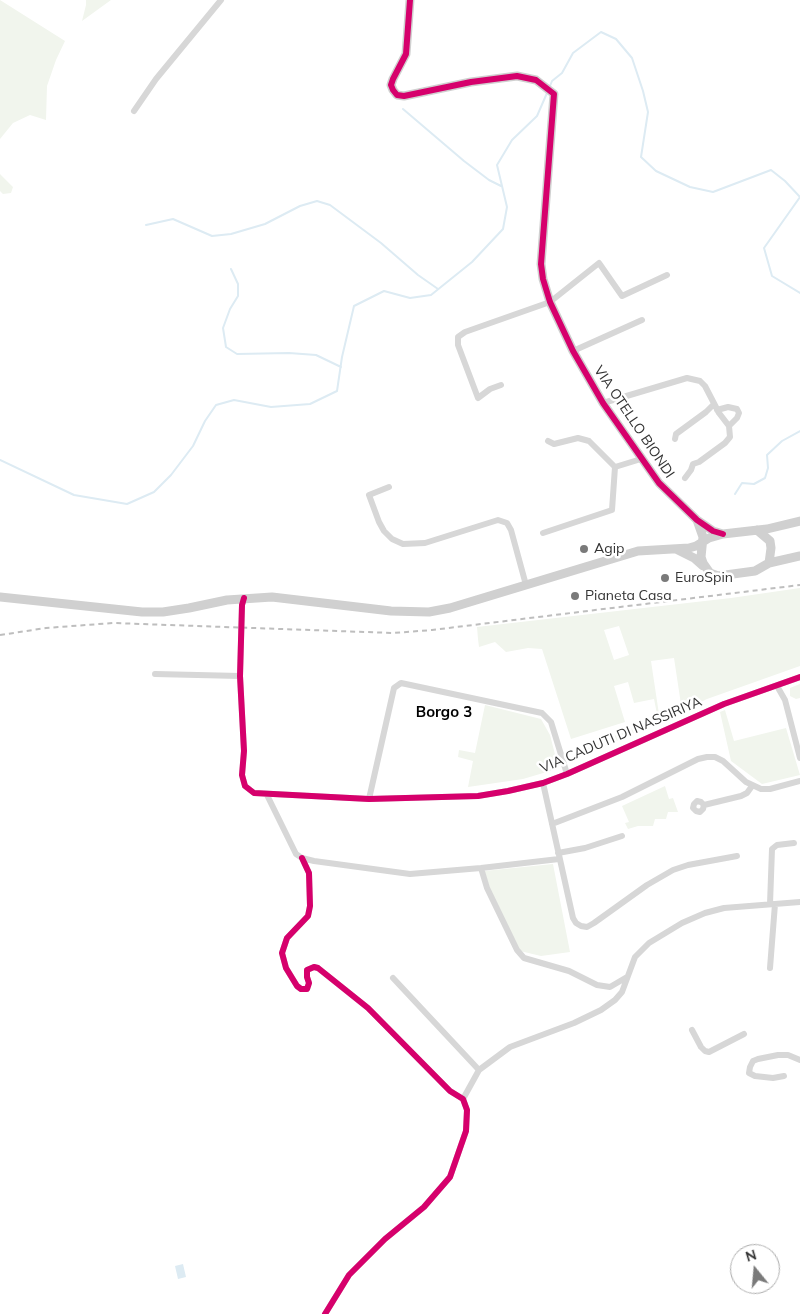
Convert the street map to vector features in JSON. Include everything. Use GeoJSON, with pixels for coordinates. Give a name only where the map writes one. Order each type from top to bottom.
{"type":"FeatureCollection","features":[{"type":"Feature","properties":{"kind":"main road","name":"VIA OTELLO BIONDI"},"geometry":{"type":"LineString","coordinates":[[410,0],[406,54],[391,86],[397,95],[404,96],[517,76],[536,80],[551,90],[555,97],[548,155],[541,264],[542,279],[550,302],[573,351],[604,403],[659,483],[697,520],[713,531],[723,534]]}},
{"type":"Feature","properties":{"kind":"main road","name":"VIA OTELLO BIONDI"},"geometry":{"type":"LineString","coordinates":[[697,520],[704,541]]}},
{"type":"Feature","properties":{"kind":"main road"},"geometry":{"type":"LineString","coordinates":[[0,596],[142,612],[181,609],[244,598],[291,598],[391,612],[430,612],[450,608],[638,551],[696,546],[723,534],[757,530],[800,521]]}},
{"type":"Feature","properties":{"kind":"main road"},"geometry":{"type":"LineString","coordinates":[[769,563],[770,545],[775,530],[781,525]]}},
{"type":"Feature","properties":{"kind":"main road"},"geometry":{"type":"LineString","coordinates":[[757,530],[781,555],[796,556]]}},
{"type":"Feature","properties":{"kind":"main road"},"geometry":{"type":"LineString","coordinates":[[704,541],[700,557],[705,568]]}},
{"type":"Feature","properties":{"kind":"main road"},"geometry":{"type":"LineString","coordinates":[[676,549],[694,558],[710,573],[718,576],[755,571],[769,563],[796,556]]}},
{"type":"Feature","properties":{"kind":"street"},"geometry":{"type":"LineString","coordinates":[[134,110],[156,79],[221,0]]}},
{"type":"Feature","properties":{"kind":"street"},"geometry":{"type":"LineString","coordinates":[[501,385],[490,389],[478,398],[458,345],[458,337],[465,332],[550,302],[599,263],[622,296],[667,275]]}},
{"type":"Feature","properties":{"kind":"street"},"geometry":{"type":"LineString","coordinates":[[573,351],[642,320]]}},
{"type":"Feature","properties":{"kind":"street"},"geometry":{"type":"LineString","coordinates":[[604,403],[687,378],[700,381],[730,426],[730,437],[725,443],[693,464],[685,478]]}},
{"type":"Feature","properties":{"kind":"street"},"geometry":{"type":"LineString","coordinates":[[675,439],[676,434],[716,407],[728,406],[737,409],[739,413],[737,418],[730,426]]}},
{"type":"Feature","properties":{"kind":"street"},"geometry":{"type":"LineString","coordinates":[[543,533],[612,510],[615,468],[589,441],[578,438],[554,444],[548,441]]}},
{"type":"Feature","properties":{"kind":"street"},"geometry":{"type":"LineString","coordinates":[[615,468],[641,458]]}},
{"type":"Feature","properties":{"kind":"street"},"geometry":{"type":"LineString","coordinates":[[389,487],[369,494],[379,522],[384,531],[392,538],[403,544],[425,543],[498,520],[507,523],[511,530],[526,585]]}},
{"type":"Feature","properties":{"kind":"street"},"geometry":{"type":"LineString","coordinates":[[244,598],[242,605],[240,676],[244,751],[243,780],[246,786],[254,793],[267,795],[296,854],[302,858],[410,874],[481,868],[559,856],[622,836]]}},
{"type":"Feature","properties":{"kind":"street"},"geometry":{"type":"LineString","coordinates":[[155,674],[240,676]]}},
{"type":"Feature","properties":{"kind":"street","name":"VIA CADUTI DI NASSIRIYA"},"geometry":{"type":"LineString","coordinates":[[267,795],[369,799],[478,796],[543,783],[724,704],[800,677]]}},
{"type":"Feature","properties":{"kind":"street"},"geometry":{"type":"LineString","coordinates":[[369,799],[394,688],[401,683],[542,713],[551,722],[567,774]]}},
{"type":"Feature","properties":{"kind":"street"},"geometry":{"type":"LineString","coordinates":[[777,686],[784,700],[800,758]]}},
{"type":"Feature","properties":{"kind":"street"},"geometry":{"type":"LineString","coordinates":[[552,824],[622,797],[707,757],[715,757],[723,761],[752,786],[761,789],[770,789],[800,781]]}},
{"type":"Feature","properties":{"kind":"street"},"geometry":{"type":"LineString","coordinates":[[543,783],[573,918],[581,926],[587,927],[594,923],[647,885],[673,870],[688,865],[737,856]]}},
{"type":"Feature","properties":{"kind":"street"},"geometry":{"type":"LineString","coordinates":[[704,805],[741,796],[747,793],[752,786]]}},
{"type":"Feature","properties":{"kind":"street"},"geometry":{"type":"LineString","coordinates":[[770,968],[772,849],[777,845],[794,843]]}},
{"type":"Feature","properties":{"kind":"street"},"geometry":{"type":"LineString","coordinates":[[302,858],[309,873],[310,906],[308,916],[292,932],[283,945],[282,953],[286,968],[297,986],[301,989],[307,989],[309,983],[306,972],[314,967],[318,968],[368,1008],[450,1091],[463,1100],[466,1110],[466,1131],[450,1177],[424,1208],[385,1240],[349,1275],[325,1314]]}},
{"type":"Feature","properties":{"kind":"street"},"geometry":{"type":"LineString","coordinates":[[481,868],[487,888],[516,950],[524,958],[569,971],[597,985],[610,987],[628,977]]}},
{"type":"Feature","properties":{"kind":"street"},"geometry":{"type":"LineString","coordinates":[[463,1100],[479,1070],[510,1047],[574,1023],[601,1010],[615,1000],[622,992],[635,957],[650,943],[682,923],[705,913],[724,908],[800,902]]}},
{"type":"Feature","properties":{"kind":"street"},"geometry":{"type":"LineString","coordinates":[[393,978],[479,1070]]}},
{"type":"Feature","properties":{"kind":"street"},"geometry":{"type":"LineString","coordinates":[[692,1030],[701,1047],[709,1052],[744,1034]]}},
{"type":"Feature","properties":{"kind":"street"},"geometry":{"type":"LineString","coordinates":[[784,1076],[773,1078],[755,1076],[749,1073],[750,1067],[753,1061],[778,1055],[800,1060]]}},
{"type":"Feature","properties":{"kind":"shaded area"},"geometry":{"type":"Polygon","coordinates":[[[0,0],[65,41],[47,86],[46,120],[30,115],[13,123],[0,139],[0,0]]]}},
{"type":"Feature","properties":{"kind":"shaded area"},"geometry":{"type":"Polygon","coordinates":[[[86,0],[111,0],[82,21],[86,0]]]}},
{"type":"Feature","properties":{"kind":"shaded area"},"geometry":{"type":"Polygon","coordinates":[[[0,174],[13,187],[11,193],[3,194],[0,191],[0,174]]]}},
{"type":"Feature","properties":{"kind":"shaded area"},"geometry":{"type":"Polygon","coordinates":[[[800,588],[800,666],[707,699],[682,711],[674,658],[651,661],[660,721],[588,754],[587,749],[592,745],[655,719],[657,714],[654,699],[634,703],[628,682],[614,686],[625,722],[571,739],[542,649],[528,648],[506,652],[495,642],[479,647],[477,627],[731,598],[800,588]],[[619,626],[604,630],[614,660],[629,655],[619,626]]]}},
{"type":"Feature","properties":{"kind":"shaded area"},"geometry":{"type":"Polygon","coordinates":[[[800,684],[800,698],[796,699],[790,696],[790,688],[800,684]]]}},
{"type":"Feature","properties":{"kind":"shaded area"},"geometry":{"type":"Polygon","coordinates":[[[485,705],[541,719],[550,735],[558,766],[550,771],[523,779],[468,787],[473,761],[458,757],[459,750],[475,753],[485,705]]]}},
{"type":"Feature","properties":{"kind":"shaded area"},"geometry":{"type":"Polygon","coordinates":[[[725,710],[734,741],[786,728],[800,775],[762,784],[731,761],[720,712],[725,710]]]}},
{"type":"Feature","properties":{"kind":"shaded area"},"geometry":{"type":"Polygon","coordinates":[[[665,786],[669,799],[673,798],[678,812],[668,812],[666,819],[655,819],[653,826],[638,826],[628,829],[625,823],[629,822],[622,806],[665,786]]]}},
{"type":"Feature","properties":{"kind":"shaded area"},"geometry":{"type":"Polygon","coordinates":[[[553,864],[570,952],[541,956],[520,951],[490,892],[484,871],[553,864]]]}},
{"type":"Feature","properties":{"kind":"shaded area"},"geometry":{"type":"Polygon","coordinates":[[[183,1264],[186,1277],[178,1279],[175,1266],[183,1264]]]}},
{"type":"Feature","properties":{"kind":"waterway"},"geometry":{"type":"LineString","coordinates":[[550,86],[552,81],[562,73],[573,53],[601,32],[616,39],[632,58],[643,91],[648,112],[641,157],[656,171],[690,187],[713,192],[771,170],[800,197],[764,248],[772,276],[800,293]]}},
{"type":"Feature","properties":{"kind":"waterway"},"geometry":{"type":"LineString","coordinates":[[0,460],[74,495],[127,504],[154,492],[171,475],[193,446],[205,421],[216,405],[234,400],[271,407],[310,404],[337,391],[342,357],[354,306],[384,291],[410,298],[431,295],[472,262],[503,229],[507,207],[497,165],[512,140],[537,116],[547,93]]}},
{"type":"Feature","properties":{"kind":"waterway"},"geometry":{"type":"LineString","coordinates":[[403,109],[464,161],[489,180],[501,186]]}},
{"type":"Feature","properties":{"kind":"waterway"},"geometry":{"type":"LineString","coordinates":[[146,225],[173,219],[212,236],[231,234],[265,224],[300,206],[317,201],[330,205],[438,289]]}},
{"type":"Feature","properties":{"kind":"waterway"},"geometry":{"type":"LineString","coordinates":[[231,269],[238,284],[238,296],[230,309],[223,328],[226,347],[237,354],[289,353],[316,355],[341,367]]}},
{"type":"Feature","properties":{"kind":"waterway"},"geometry":{"type":"LineString","coordinates":[[735,494],[742,483],[754,484],[765,478],[768,468],[767,455],[782,441],[800,431]]}},
{"type":"Feature","properties":{"kind":"railway"},"geometry":{"type":"LineString","coordinates":[[0,635],[46,628],[113,623],[393,633],[432,630],[800,585]]}},
{"type":"Feature","properties":{"kind":"cycle path"},"geometry":{"type":"LineString","coordinates":[[410,0],[406,54],[391,85],[397,95],[404,96],[471,82],[517,76],[536,80],[554,94],[541,264],[543,279],[550,302],[573,351],[603,403],[659,483],[697,520],[713,531],[723,534]]}},
{"type":"Feature","properties":{"kind":"cycle path"},"geometry":{"type":"LineString","coordinates":[[244,598],[242,605],[240,676],[244,751],[242,775],[245,786],[254,793],[369,799],[478,796],[508,791],[543,783],[567,774],[724,704],[800,677]]}},
{"type":"Feature","properties":{"kind":"cycle path"},"geometry":{"type":"LineString","coordinates":[[302,858],[309,873],[310,906],[308,916],[287,938],[282,953],[286,968],[297,986],[301,989],[307,989],[309,983],[307,970],[314,967],[318,968],[368,1008],[450,1091],[463,1099],[467,1110],[466,1131],[450,1177],[424,1207],[385,1239],[349,1275],[325,1314]]}},
{"type":"Feature","properties":{"kind":"place","name":"Agip"},"geometry":{"type":"Point","coordinates":[584,549]}},
{"type":"Feature","properties":{"kind":"place","name":"EuroSpin"},"geometry":{"type":"Point","coordinates":[665,578]}},
{"type":"Feature","properties":{"kind":"place","name":"Pianeta Casa"},"geometry":{"type":"Point","coordinates":[575,596]}},
{"type":"Feature","properties":{"kind":"district","name":"Borgo 3"},"geometry":{"type":"Point","coordinates":[444,712]}}]}
